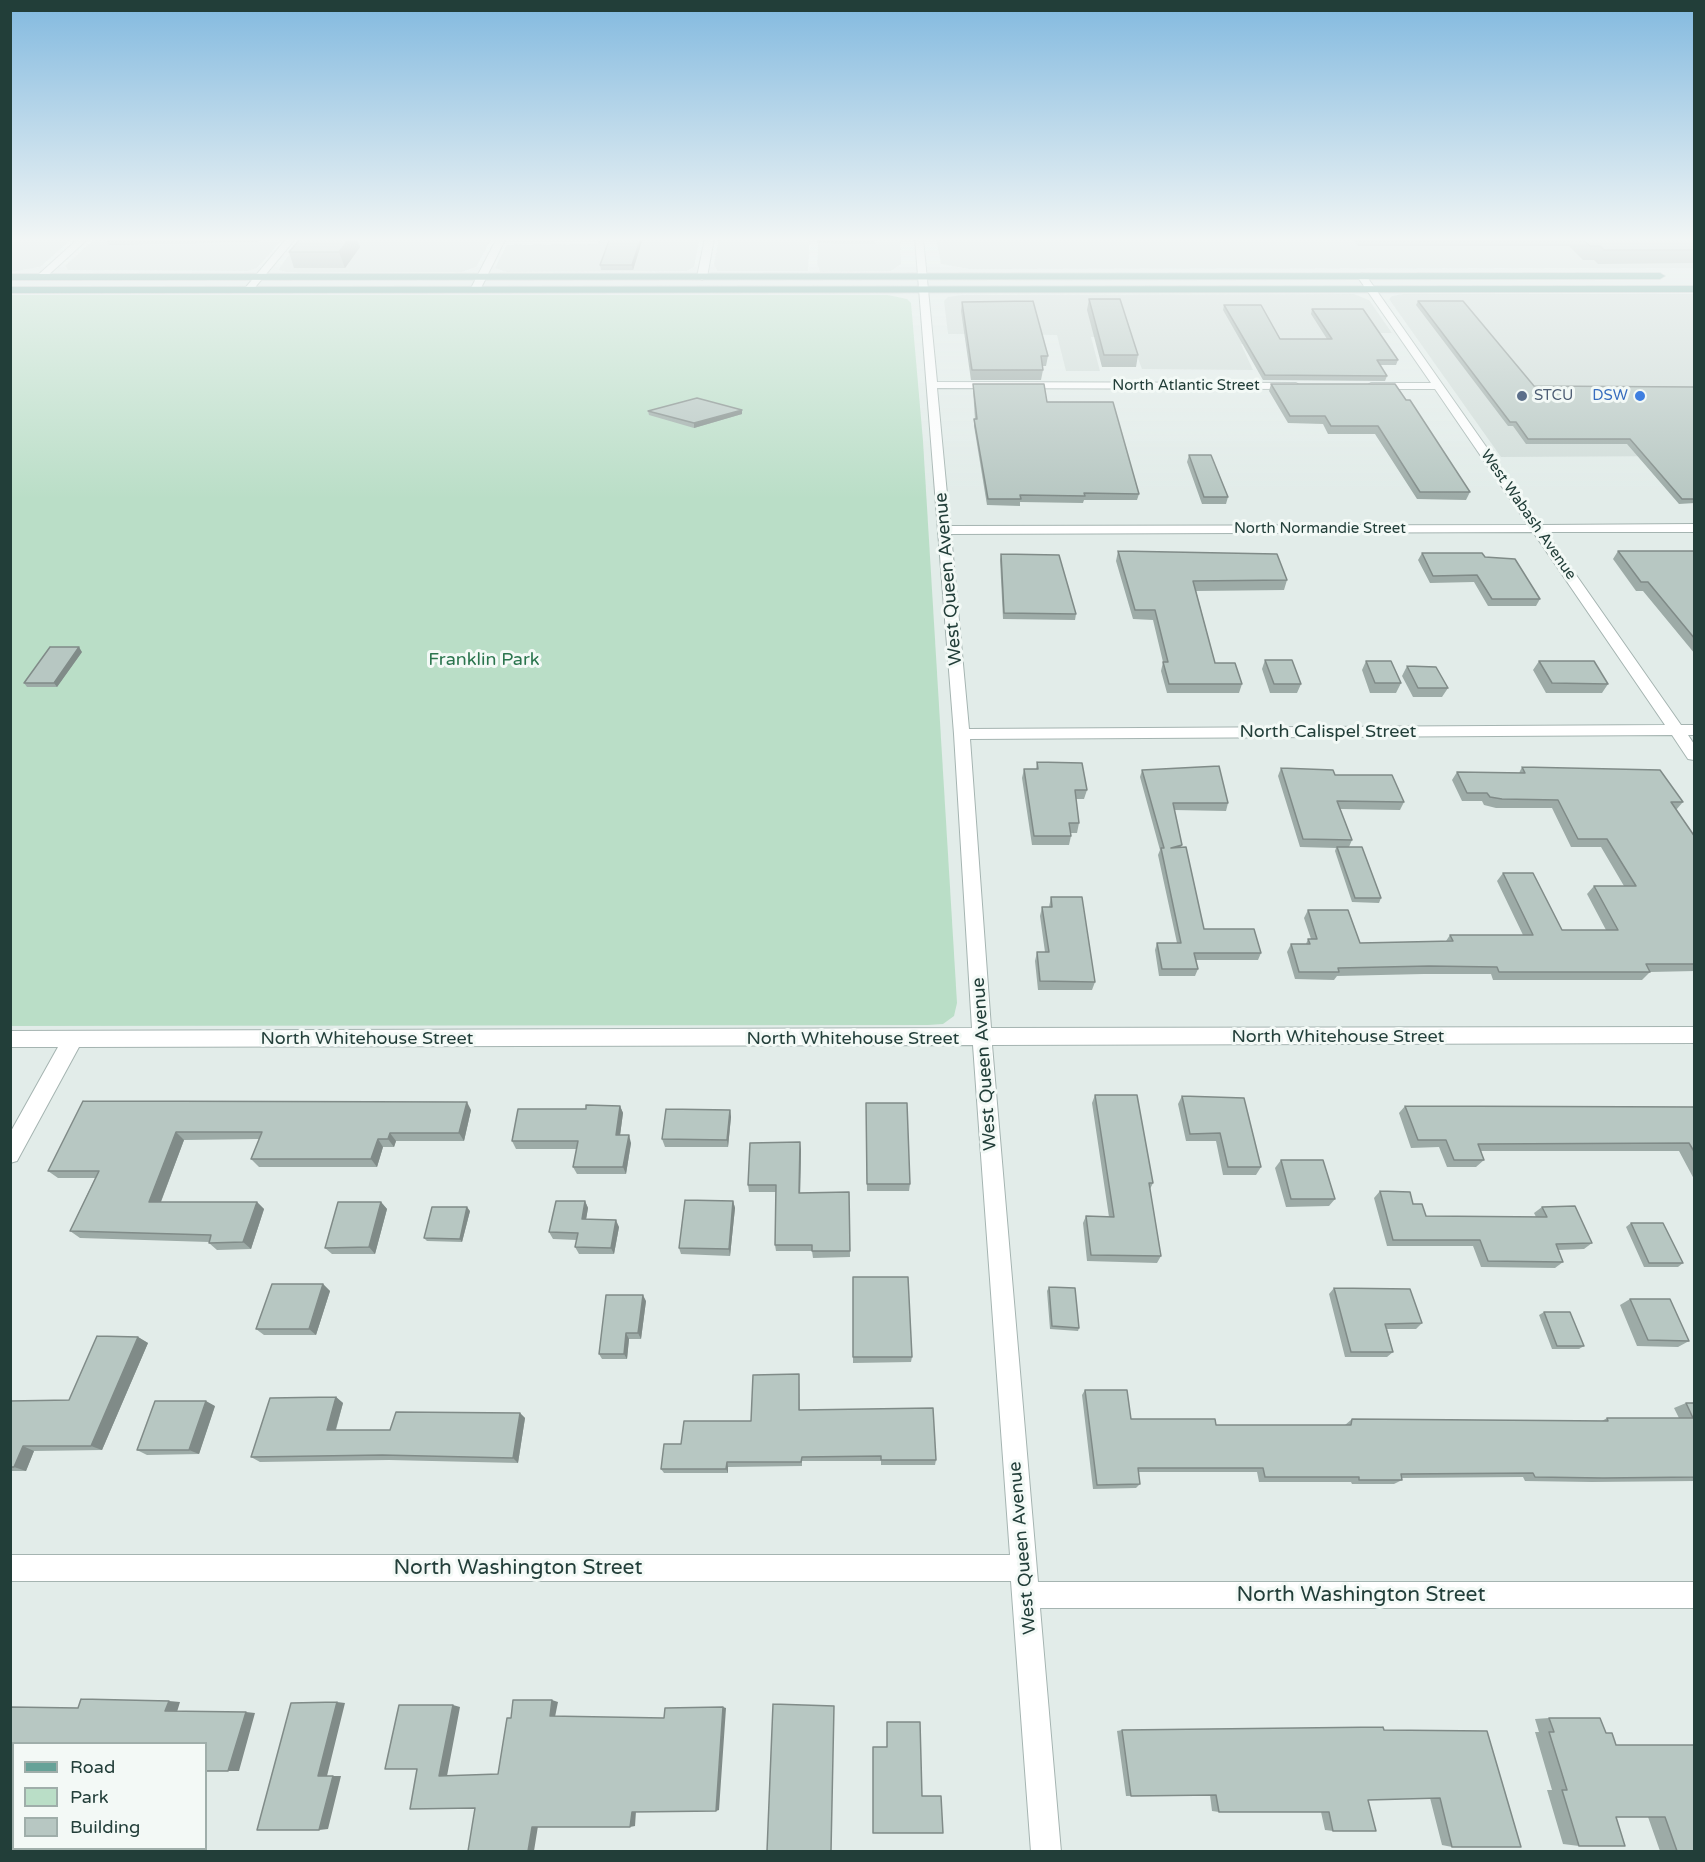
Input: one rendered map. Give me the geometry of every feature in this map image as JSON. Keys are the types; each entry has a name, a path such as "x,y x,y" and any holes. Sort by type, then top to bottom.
{"street":[{"name":"West Queen Avenue","path":"927,325 962,734 982,1039 1028,1595 1046,1851"},
{"name":"West Wabash Avenue","path":"1396,325 1695,755"},
{"name":"North Atlantic Street","path":"933,386 1303,386"},
{"path":"1363,386 1439,386"},
{"name":"North Normandie Street","path":"945,530 1695,528"},
{"name":"North Calispel Street","path":"962,734 1695,730"},
{"name":"North Whitehouse Street","path":"10,1039 982,1039 1695,1035"},
{"path":"10,1154 73,1039"},
{"name":"North Washington Street","path":"10,1568 1025,1568"},
{"name":"North Washington Street","path":"1028,1595 1695,1595"}],"shaded area":[{"path":"947,325 1386,325 1392,333 1345,333 1351,343 1241,344 1253,370 1142,369 1130,337 1091,337 1100,371 1066,371 1057,335 948,334"},
{"path":"1407,325 1694,325 1694,456 1501,457"}],"green space":[{"name":"Franklin Park","path":"11,325 913,325 923,441 957,1003 954,1016 943,1024 928,1025 11,1026"}],"building":[{"path":"965,325 1040,325 1048,356 1041,356 1043,370 972,370"},
{"path":"1096,325 1128,325 1138,355 1104,355"},
{"path":"1236,325 1272,325 1280,339 1332,339 1323,325 1374,325 1398,360 1377,360 1387,376 1265,375"},
{"path":"1436,325 1483,325 1534,386 1695,387 1695,499 1682,499 1630,439 1528,439 1516,422 1510,422"},
{"path":"973,384 1044,384 1047,402 1113,402 1139,494 1020,495 1021,499 988,499 974,419 977,419"},
{"path":"1271,384 1395,384 1406,400 1410,400 1470,492 1420,492 1378,426 1331,426 1325,416 1290,416"},
{"path":"697,398 742,410 694,423 648,411"},
{"path":"1189,455 1211,455 1228,497 1204,497"},
{"path":"1118,551 1277,554 1287,580 1193,581 1215,663 1235,663 1242,684 1169,684 1163,662 1168,662 1155,610 1135,610"},
{"path":"1618,551 1695,551 1695,639 1648,582 1641,582"},
{"path":"1422,553 1482,553 1485,557 1515,559 1540,599 1492,599 1477,575 1433,576"},
{"path":"1001,554 1059,555 1076,614 1004,613"},
{"path":"50,647 79,647 54,683 24,683"},
{"path":"1265,660 1292,660 1301,684 1274,684"},
{"path":"1366,661 1391,661 1401,683 1375,683"},
{"path":"1539,661 1594,661 1608,684 1552,683"},
{"path":"1407,666 1436,667 1448,688 1418,688"},
{"path":"1037,762 1082,763 1087,790 1075,790 1079,823 1069,823 1071,836 1034,836 1024,769 1038,769"},
{"path":"1219,766 1228,803 1173,803 1182,845 1171,848 1186,847 1204,929 1254,929 1261,953 1194,953 1198,969 1162,969 1157,943 1181,943 1161,848 1164,848 1142,770"},
{"path":"1522,767 1660,770 1683,802 1671,802 1695,837 1695,964 1646,964 1650,972 1499,972 1497,967 1429,966 1338,968 1339,972 1299,972 1291,944 1310,944 1308,939 1317,939 1308,910 1348,910 1360,943 1453,941 1450,935 1533,935 1503,873 1533,873 1562,930 1618,930 1594,886 1636,886 1607,839 1578,839 1558,800 1502,799 1490,797 1487,793 1467,793 1457,772 1525,773"},
{"path":"1281,768 1333,770 1335,775 1392,775 1404,802 1337,801 1352,840 1303,839"},
{"path":"1337,847 1362,847 1381,898 1355,898"},
{"path":"1051,897 1082,897 1095,982 1040,981 1037,952 1049,952 1042,907 1052,907"},
{"path":"1095,1095 1137,1095 1153,1183 1149,1183 1161,1256 1091,1255 1086,1216 1114,1217"},
{"path":"1182,1096 1244,1098 1261,1167 1228,1167 1220,1133 1190,1134"},
{"path":"83,1101 467,1102 459,1133 390,1133 388,1139 378,1139 371,1159 251,1159 262,1132 176,1132 149,1202 257,1202 243,1242 209,1243 211,1235 70,1231 99,1171 48,1171"},
{"path":"866,1103 907,1103 910,1184 867,1184"},
{"path":"586,1105 620,1106 616,1135 629,1135 623,1167 573,1167 578,1141 512,1141 518,1109 586,1109"},
{"path":"1405,1106 1695,1107 1695,1153 1689,1143 1478,1144 1484,1160 1454,1160 1446,1140 1418,1140"},
{"path":"666,1109 730,1110 727,1140 662,1139"},
{"path":"800,1142 799,1193 849,1192 850,1251 812,1251 812,1245 775,1245 776,1185 748,1185 750,1143"},
{"path":"1281,1160 1323,1160 1335,1199 1291,1199"},
{"path":"1380,1191 1410,1192 1413,1204 1422,1204 1426,1216 1547,1217 1542,1207 1575,1206 1592,1243 1556,1244 1563,1262 1488,1261 1480,1240 1393,1240"},
{"path":"685,1200 733,1201 729,1249 679,1248"},
{"path":"556,1201 585,1201 582,1219 616,1220 611,1248 575,1247 578,1233 549,1232"},
{"path":"338,1202 381,1202 369,1247 325,1248"},
{"path":"432,1207 467,1207 460,1239 424,1238"},
{"path":"1631,1223 1663,1223 1683,1263 1649,1263"},
{"path":"853,1277 908,1277 912,1357 853,1357"},
{"path":"272,1284 323,1284 309,1329 256,1329"},
{"path":"1049,1287 1075,1288 1079,1328 1052,1326"},
{"path":"1334,1288 1410,1289 1422,1323 1385,1324 1393,1352 1351,1352"},
{"path":"606,1295 643,1295 638,1333 626,1333 624,1354 599,1354"},
{"path":"1630,1299 1670,1299 1689,1341 1648,1340"},
{"path":"1544,1312 1570,1312 1584,1346 1557,1346"},
{"path":"97,1336 138,1337 91,1446 23,1446 14,1467 10,1467 10,1401 69,1400"},
{"path":"799,1374 799,1410 933,1408 936,1460 881,1460 881,1456 802,1457 801,1462 727,1462 726,1469 661,1469 664,1444 681,1444 684,1421 751,1421 753,1375"},
{"path":"1085,1390 1127,1390 1131,1419 1215,1419 1216,1425 1351,1425 1352,1419 1608,1421 1607,1418 1693,1418 1686,1403 1695,1403 1695,1477 1535,1477 1533,1473 1401,1474 1402,1480 1359,1480 1359,1477 1265,1477 1263,1468 1138,1468 1140,1484 1097,1485"},
{"path":"336,1397 327,1430 390,1430 396,1412 520,1413 513,1458 382,1455 251,1457 270,1398"},
{"path":"155,1401 206,1401 189,1450 137,1450"},
{"path":"81,1699 169,1701 165,1711 246,1712 228,1771 207,1771 207,1742 12,1742 12,1768 10,1768 10,1707 78,1708"},
{"path":"513,1700 552,1700 550,1716 664,1718 665,1708 723,1707 716,1811 632,1812 630,1827 532,1827 528,1851 468,1851 475,1808 410,1809 417,1769 385,1769 399,1705 453,1705 439,1776 498,1774 507,1718 511,1718"},
{"path":"337,1702 318,1776 333,1776 319,1830 257,1830 291,1703"},
{"path":"773,1704 834,1706 831,1851 767,1851"},
{"path":"1549,1718 1600,1718 1606,1733 1612,1733 1616,1745 1695,1745 1695,1851 1677,1851 1665,1817 1616,1817 1625,1846 1579,1846 1562,1790 1567,1790 1549,1732 1554,1732"},
{"path":"887,1722 920,1722 922,1796 941,1796 943,1833 873,1833 873,1747 887,1747"},
{"path":"1383,1727 1384,1730 1487,1731 1521,1847 1452,1847 1440,1798 1368,1800 1376,1831 1333,1831 1329,1812 1219,1812 1216,1795 1131,1796 1122,1730"}],"place":[{"name":"STCU","path":"1522,396"},
{"name":"DSW","path":"1640,396"}]}
